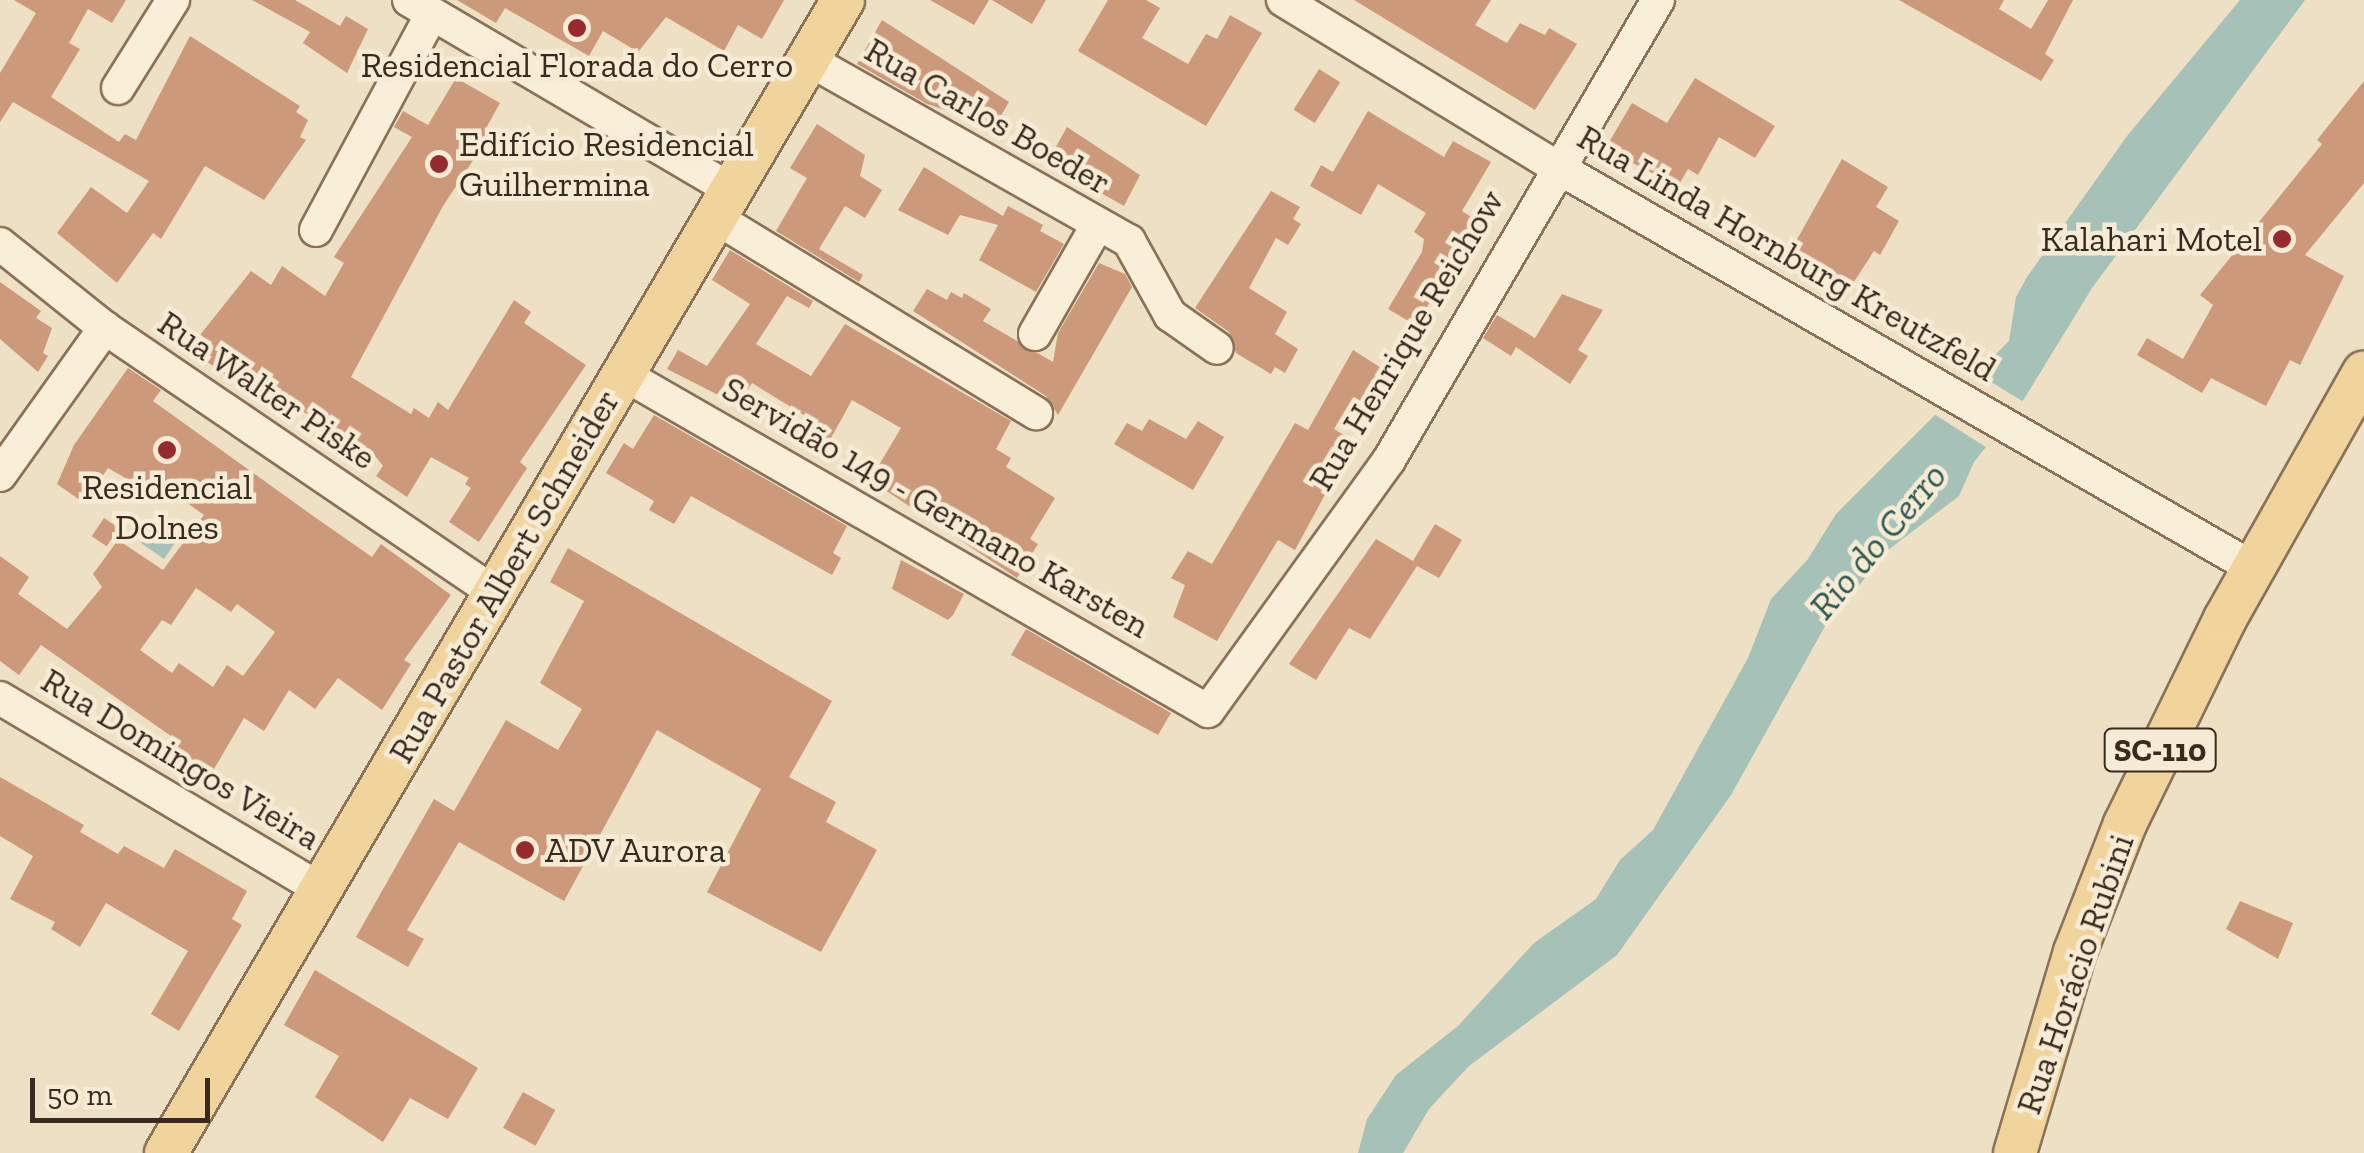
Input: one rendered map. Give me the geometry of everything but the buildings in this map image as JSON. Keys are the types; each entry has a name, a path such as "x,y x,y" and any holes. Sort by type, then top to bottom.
{"main road":[{"name":"Rua Pastor Albert Schneider","path":"166,1153 843,0"},
{"name":"Rua Horácio Rubini","path":"2016,1153 2100,886 2187,691 2364,372"}],"street":[{"path":"118,88 173,0"},
{"name":"Rua Linda Hornburg Kreutzfeld","path":"1283,0 1555,166 2254,569"},
{"name":"Rua Henrique Reichow","path":"1208,710 1389,460 1555,166 1658,0"},
{"path":"316,230 420,7 1036,413"},
{"name":"Rua Carlos Boeder","path":"809,60 1129,241 1170,315 1217,348"},
{"path":"1035,334 1098,224"},
{"name":"Rua Walter Piske","path":"0,244 104,328 494,593"},
{"path":"0,475 104,328"},
{"name":"Servidão 149 - Germano Karsten","path":"623,374 1208,710"},
{"name":"Rua Domingos Vieira","path":"0,698 321,888"}],"water":[{"name":"Rio do Cerro","path":"2240,0 2305,0 2092,288 2024,399 1974,462 1959,496 1888,550 1824,628 1731,795 1617,955 1469,1066 1429,1109 1403,1153 1358,1153 1367,1119 1396,1075 1458,1026 1534,943 1596,899 1620,860 1653,830 1748,658 1771,599 1808,559 1836,514 2009,341 2016,297 2027,277 2127,136"},
{"path":"171,521 184,530 164,559 141,543 148,532 158,539"}],"pier":[{"path":"1972,370 2027,404 1992,451 1934,414"}],"place":[{"name":"Residencial Florada do Cerro","path":"577,28"},
{"name":"Edifício Residencial Guilhermina","path":"439,164"},
{"name":"Kalahari Motel","path":"2282,239"},
{"name":"Residencial Dolnes","path":"167,450"},
{"name":"ADV Aurora","path":"525,850"}]}
